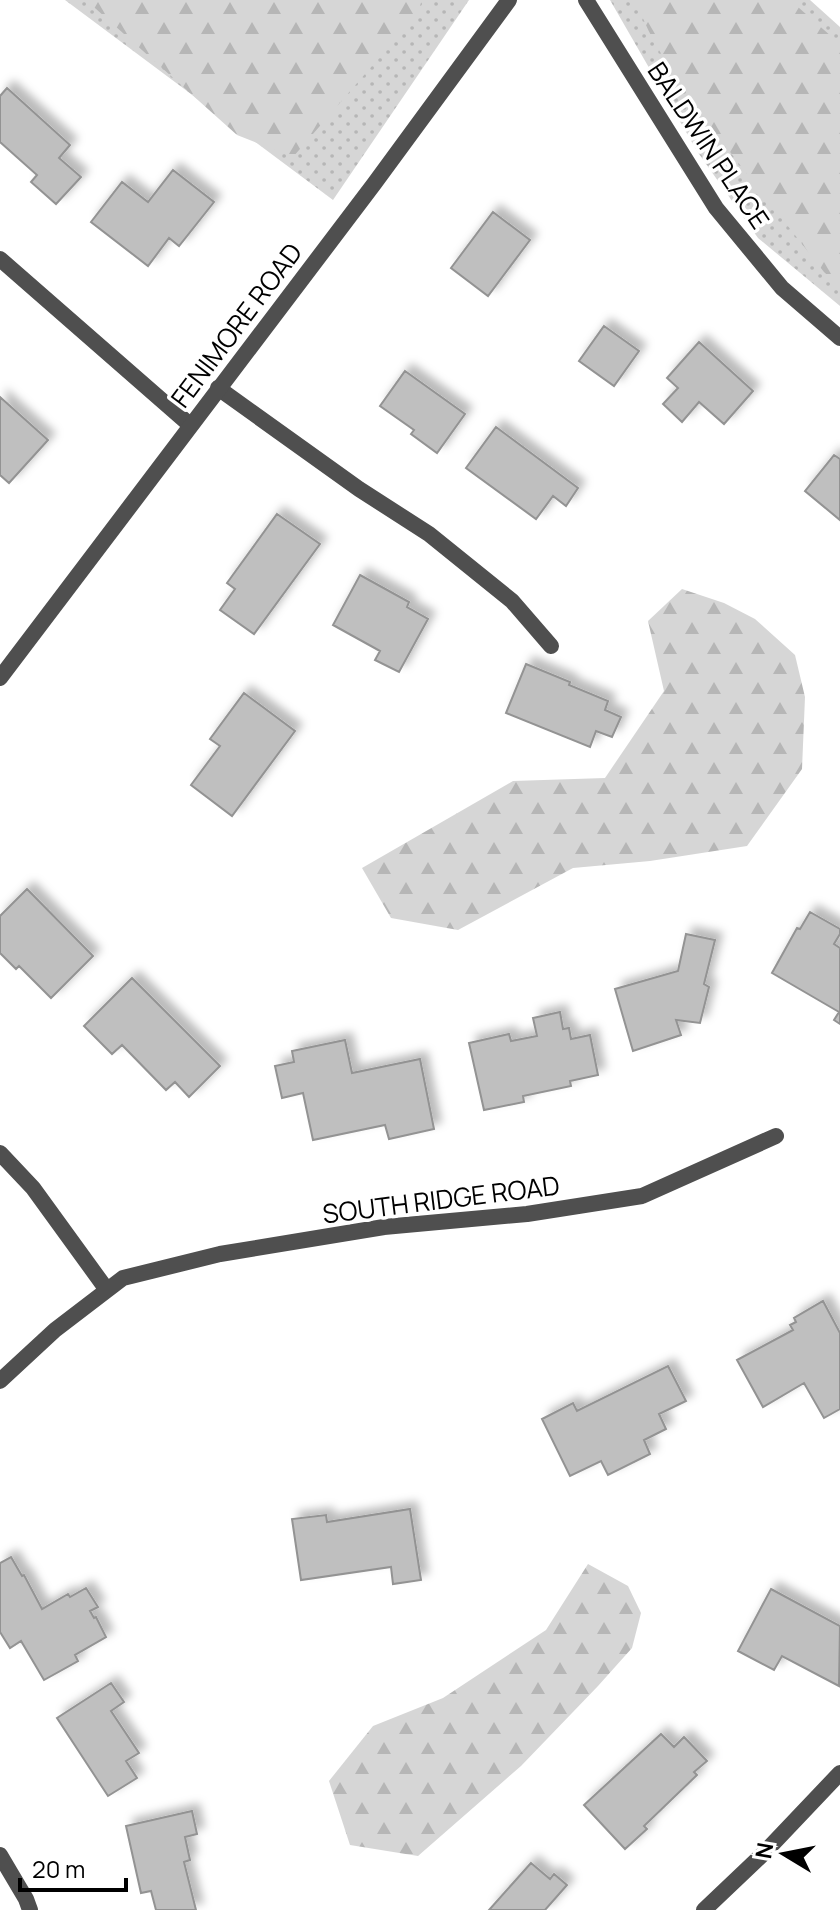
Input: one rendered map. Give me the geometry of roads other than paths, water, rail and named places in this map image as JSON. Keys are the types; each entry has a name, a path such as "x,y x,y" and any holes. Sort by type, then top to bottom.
{"street":[{"name":"FENIMORE ROAD","path":"0,678 374,184 509,0"},
{"name":"BALDWIN PLACE","path":"586,0 716,208 782,288 840,338"},
{"path":"0,259 190,425"},
{"path":"218,388 359,489 429,534 512,601 551,646"},
{"name":"SOUTH RIDGE ROAD","path":"0,1381 55,1330 123,1278 220,1254 384,1227 527,1214 642,1196 776,1136"},
{"path":"0,1153 33,1188 107,1290"},
{"path":"704,1910 764,1853 840,1773"},
{"path":"0,1855 30,1910"}]}
